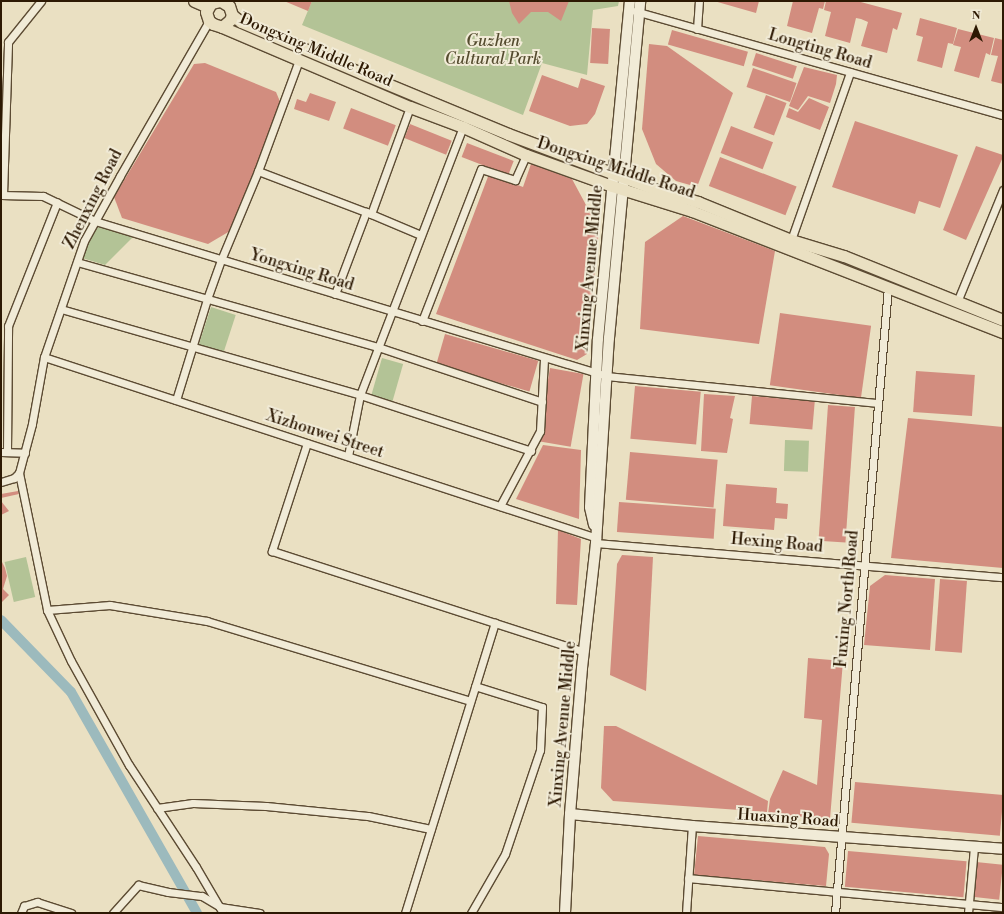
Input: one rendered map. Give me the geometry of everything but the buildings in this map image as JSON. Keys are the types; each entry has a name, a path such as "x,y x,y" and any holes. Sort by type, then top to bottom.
{"main road":[{"path":"194,1 208,7"},
{"path":"216,1 223,1 231,10 232,15 230,20 222,26 213,24 207,17 208,7 216,1"},
{"name":"Xinxing Avenue Middle","path":"626,102 640,12 640,1"},
{"name":"Xinxing Avenue Middle","path":"597,540 590,507 596,374 626,102 630,5"},
{"name":"Dongxing Middle Road","path":"232,15 241,22 500,131 619,174 657,190 698,202 791,240 844,256 1003,320"},
{"name":"Dongxing Middle Road","path":"222,26 526,155 617,188 692,211 1003,332"},
{"name":"Xinxing Avenue Middle","path":"565,913 570,814 584,652 597,540 617,188"},
{"name":"Huaxing Road","path":"570,814 692,826 1003,849"}],"street":[{"path":"2,195 4,41 41,1"},
{"path":"697,28 699,1"},
{"name":"Longting Road","path":"630,5 640,12 1003,115"},
{"name":"Zhenxing Road","path":"19,473 25,453 44,357 84,241 209,21"},
{"path":"176,400 207,299 221,260 258,170 300,60"},
{"path":"791,240 850,72"},
{"path":"335,294 410,107"},
{"path":"348,456 360,395 463,127"},
{"path":"422,321 481,169 516,180 526,155"},
{"path":"258,170 421,235"},
{"path":"957,302 1003,190"},
{"name":"Yongxing Road","path":"2,195 43,196 95,221 596,374 878,403"},
{"path":"25,453 4,452 4,326 57,202"},
{"path":"77,262 378,347 542,402"},
{"name":"Fuxing North Road","path":"835,913 888,286"},
{"path":"60,309 360,395 531,451"},
{"name":"Xizhouwei Street","path":"44,357 500,506 597,540"},
{"path":"500,506 531,451 540,430 544,359"},
{"path":"307,443 272,551 584,652"},
{"path":"1,482 14,478 19,473"},
{"path":"19,473 47,610 71,661 125,758 222,910"},
{"name":"Hexing Road","path":"597,540 1003,577"},
{"path":"47,610 110,605 207,621 470,701"},
{"path":"405,913 495,622"},
{"path":"471,913 505,854 540,750 542,707 475,686"},
{"path":"157,808 193,804 266,806 368,816 431,829"},
{"path":"686,913 692,826"},
{"path":"968,913 974,847"},
{"path":"688,878 1003,907"},
{"path":"113,913 138,885 168,892 202,896 222,910 260,913"},
{"path":"21,913 24,906 37,902 71,913"}],"green space":[{"name":"Guzhen Cultural Park","path":"312,1 619,1 618,6 593,10 587,75 542,63 523,115 302,25"},
{"path":"98,227 133,237 105,265 82,258 87,244"},
{"path":"211,307 236,315 223,354 198,346"},
{"path":"382,358 403,364 392,404 370,398"},
{"path":"785,440 809,441 808,472 784,471"},
{"path":"26,557 35,597 14,602 5,562"}],"waterway":[{"path":"1,620 71,692 197,913"}]}
